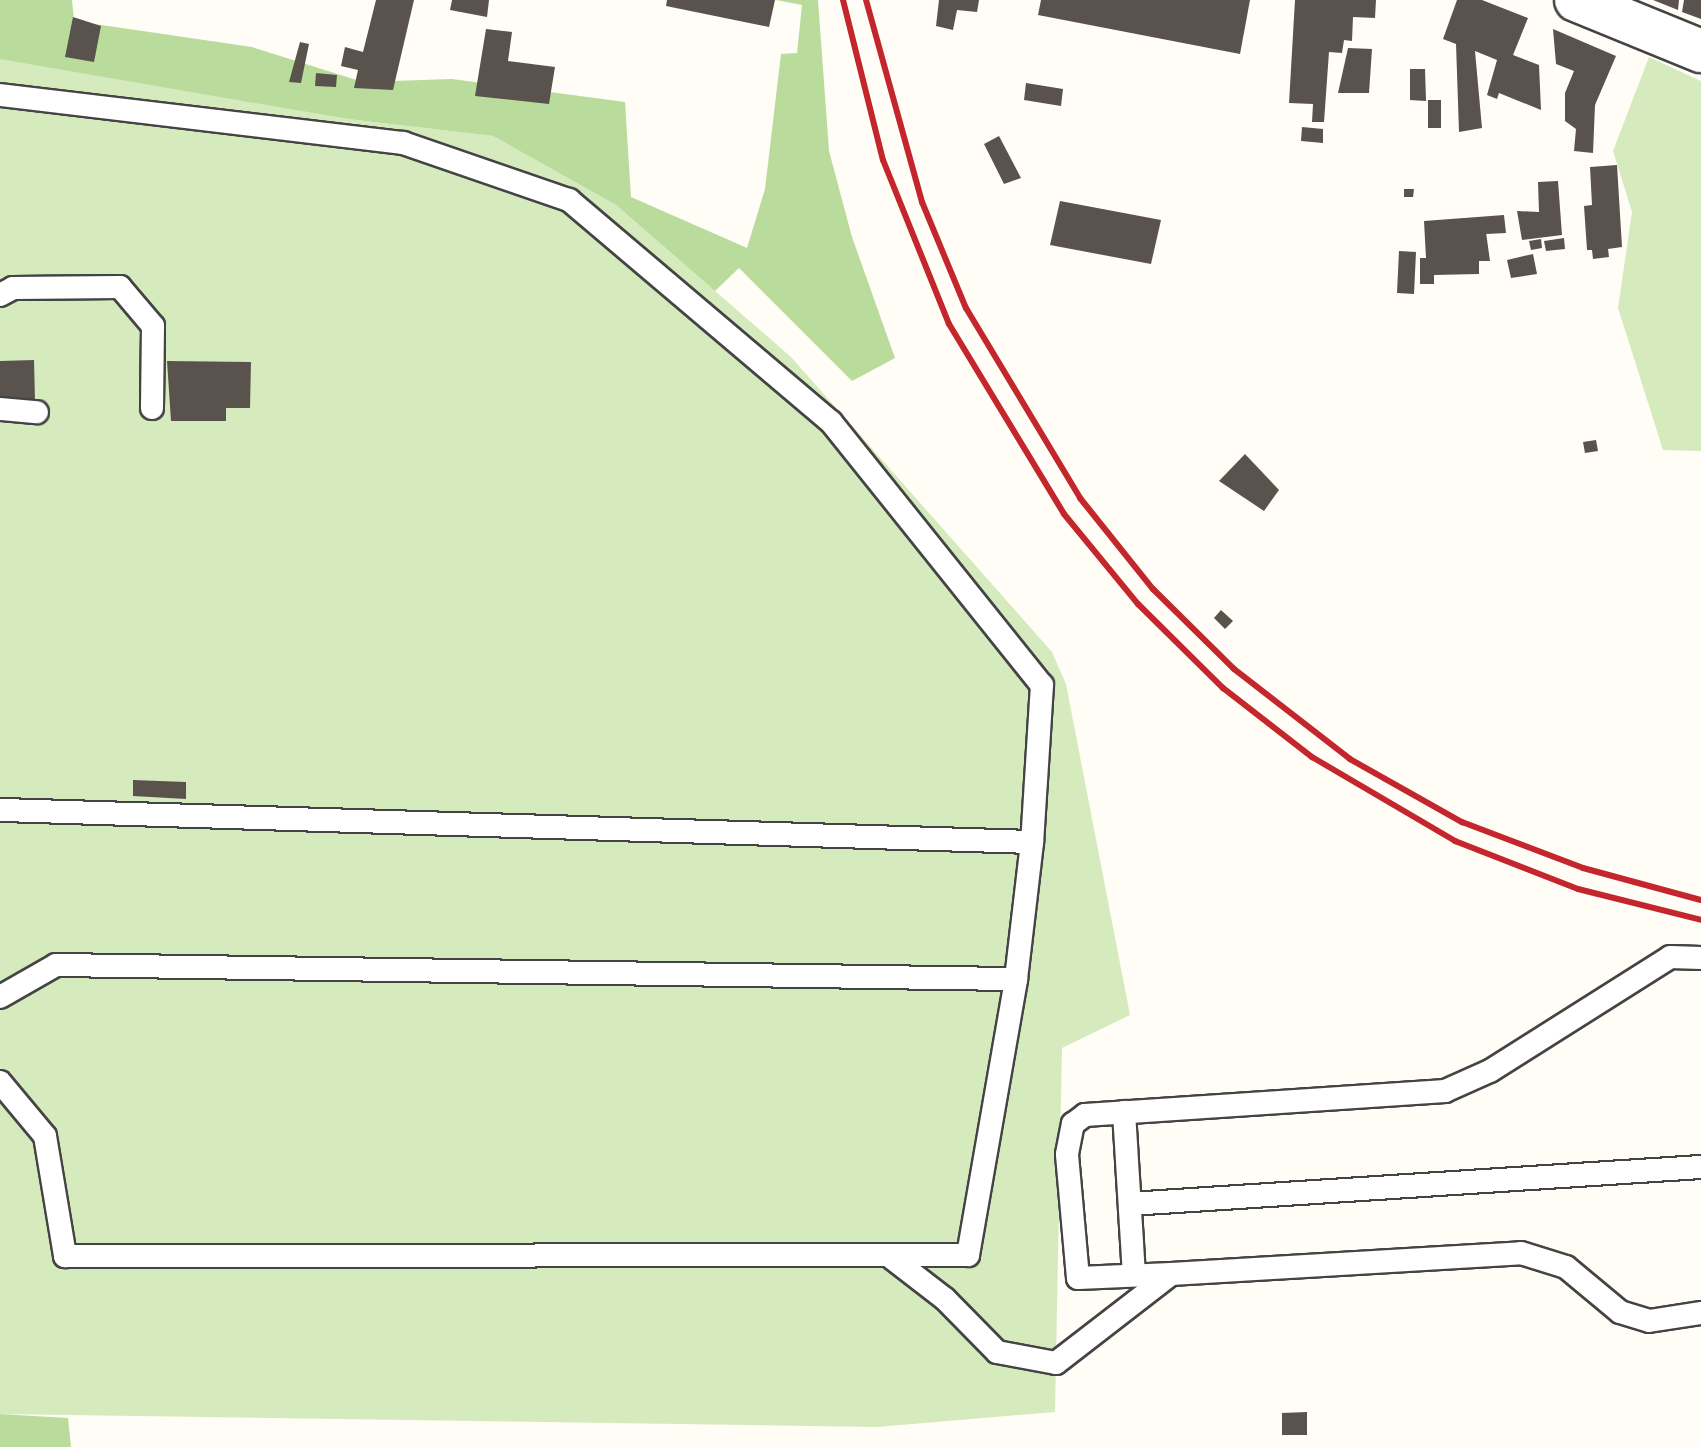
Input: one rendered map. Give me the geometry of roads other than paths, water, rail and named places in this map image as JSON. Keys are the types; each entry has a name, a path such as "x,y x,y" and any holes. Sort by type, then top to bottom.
{"street":[{"path":"1576,0 1701,51"}],"lane":[{"path":"0,95 403,143 569,200 831,422 1042,685 1032,842 1016,979 968,1255 65,1256 45,1136 0,1082"},
{"path":"0,295 13,288 120,287 153,326 152,408"},
{"path":"0,409 37,412"},
{"path":"0,810 1032,842"},
{"path":"1701,958 1670,957 1490,1071 1445,1091 1085,1115 1073,1124 1067,1154 1078,1278 1521,1253 1566,1267 1620,1312 1649,1321 1701,1313"},
{"path":"0,997 56,965 1016,979"},
{"path":"1124,1112 1134,1275"},
{"path":"1130,1204 1701,1167"},
{"path":"888,1255 945,1299 997,1352 1056,1363 1171,1274"}],"railway":[{"path":"843,0 883,160 949,324 1064,514 1138,604 1223,688 1312,757 1455,841 1578,889 1701,920"},
{"path":"866,0 922,202 966,308 1080,498 1153,589 1234,669 1350,759 1462,822 1583,868 1701,900"}]}
